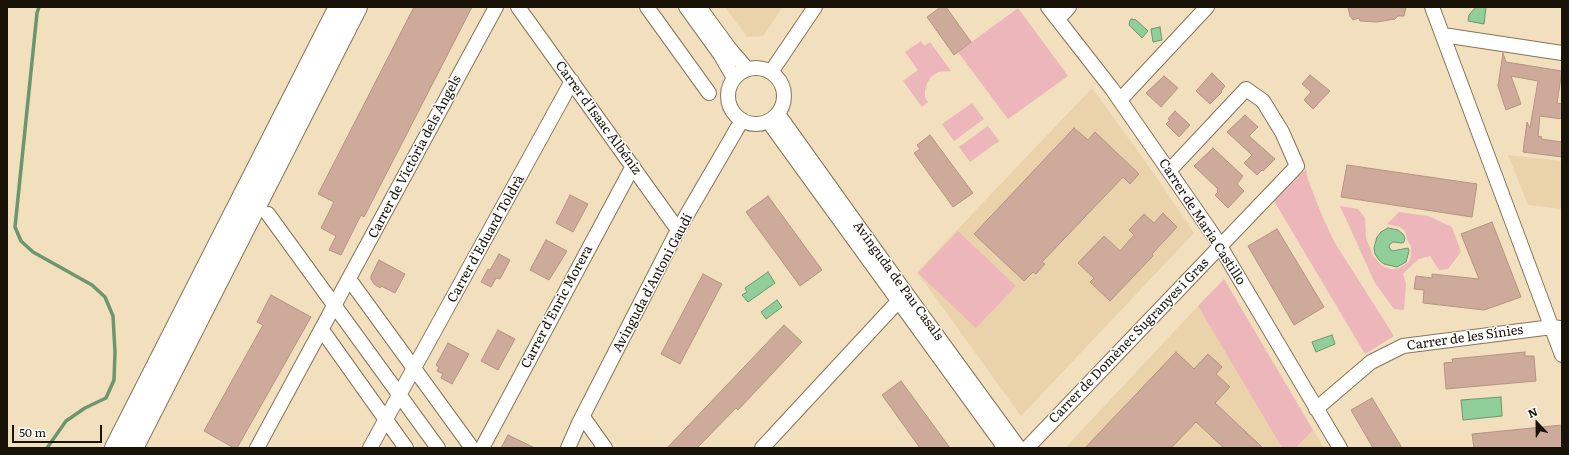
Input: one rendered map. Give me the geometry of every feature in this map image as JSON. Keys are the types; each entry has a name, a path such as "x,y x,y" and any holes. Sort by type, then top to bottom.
{"street":[{"path":"115,448 339,7"},
{"path":"133,448 357,7"},
{"name":"Carrer de Victòria dels Àngels","path":"257,448 496,7"},
{"name":"Carrer d'Isaac Albéniz","path":"518,7 678,230"},
{"path":"647,7 709,93"},
{"path":"686,7 720,54 734,78"},
{"path":"699,7 747,70"},
{"path":"771,72 815,7"},
{"name":"Carrer de Maria Castillo","path":"1048,7 1120,100 1220,246 1340,448"},
{"path":"1058,19 1069,7"},
{"path":"1120,100 1207,7"},
{"path":"1432,7 1557,328 1562,355"},
{"path":"1443,34 1562,53"},
{"path":"755,68 771,72 779,79 784,94 783,104 773,117 752,124 742,120 734,113 729,103 730,88 734,78 747,70 755,68"},
{"name":"Carrer d'Eduard Toldrà","path":"373,443 572,81"},
{"name":"Carrer de Domènec Sugranyes i Gras","path":"1027,448 1301,160 1263,101 1246,89 1169,171"},
{"name":"Avinguda de Pau Casals","path":"773,117 902,297 1005,448"},
{"name":"Avinguda d'Antoni Gaudí","path":"569,447 579,423 678,230 742,120"},
{"name":"Carrer d'Enric Morera","path":"485,442 633,166"},
{"path":"624,183 646,184"},
{"path":"268,214 438,448"},
{"path":"349,279 472,448"},
{"path":"762,448 902,297"},
{"name":"Avinguda de Pau Casals","path":"902,297 1019,448"},
{"name":"Carrer de les Sínies","path":"1316,409 1371,362 1403,346 1409,344 1557,328"},
{"path":"322,330 404,444"},
{"path":"311,350 335,349"},
{"path":"401,351 424,351"},
{"path":"583,417 605,448"},
{"path":"463,436 485,442"},
{"path":"373,443 404,444"}],"shaded area":[{"path":"725,7 783,7 763,36 747,37"},
{"path":"1476,7 1486,7 1484,24 1468,21 1469,15"},
{"path":"1018,8 1068,76 1008,119 958,52"},
{"path":"1135,19 1148,31 1142,38 1129,25 1130,20"},
{"path":"1160,27 1162,40 1153,42 1151,29"},
{"path":"921,41 924,46 930,42 951,71 938,72 931,77 927,83 925,91 925,98 928,102 922,107 903,81 918,70 905,52"},
{"path":"1092,88 1153,172 1194,233 1021,416 917,272"},
{"path":"972,103 984,119 954,141 942,124"},
{"path":"988,126 999,141 970,162 959,147"},
{"path":"1508,155 1562,161 1562,209 1528,205"},
{"path":"1306,169 1308,180 1335,243 1394,336 1365,354 1274,201"},
{"path":"1340,206 1358,209 1365,218 1366,238 1373,256 1382,266 1391,269 1399,268 1409,262 1411,257 1411,246 1408,242 1405,231 1400,227 1387,224 1399,212 1428,216 1452,227 1461,252 1448,269 1439,270 1430,256 1419,259 1413,264 1403,274 1406,283 1404,310 1394,309 1375,283"},
{"path":"1388,228 1398,230 1405,238 1404,242 1402,243 1393,242 1390,244 1389,247 1392,251 1408,248 1409,251 1406,262 1397,267 1384,264 1375,254 1374,248 1377,237 1381,232"},
{"path":"958,231 1016,286 976,328 918,273"},
{"path":"768,272 775,283 748,302 742,295 747,292 745,288"},
{"path":"1224,279 1313,430 1296,448 1282,448 1198,306"},
{"path":"777,300 782,307 766,319 761,312"},
{"path":"1198,306 1282,448 1065,448"},
{"path":"1332,335 1335,344 1316,352 1312,342"},
{"path":"1501,397 1502,416 1463,420 1461,400"},
{"path":"1313,430 1324,448 1296,448"}],"building":[{"path":"414,7 472,7 364,217 361,215 341,255 329,250 336,236 321,228 334,202 318,194"},
{"path":"941,7 946,7 971,42 954,55 927,17"},
{"path":"1348,7 1406,7 1404,16 1398,16 1395,19 1377,22 1360,21 1359,18 1353,20 1350,16"},
{"path":"1503,53 1506,62 1562,71 1557,103 1562,104 1562,119 1540,116 1538,136 1542,137 1541,139 1562,142 1562,157 1523,152 1527,122 1530,128 1538,81 1511,76 1521,104 1506,110 1498,86"},
{"path":"1212,73 1225,86 1221,91 1222,92 1210,104 1196,91"},
{"path":"1310,75 1330,91 1313,109 1304,100 1311,92 1302,84"},
{"path":"1164,76 1178,88 1161,107 1146,93"},
{"path":"1175,111 1190,125 1179,137 1166,124 1170,120 1168,119"},
{"path":"1245,115 1258,127 1249,136 1275,159 1257,175 1244,163 1252,155 1227,132"},
{"path":"1074,128 1088,140 1095,132 1139,174 1130,184 1123,177 1042,262 1045,264 1036,274 1033,272 1024,281 974,234"},
{"path":"930,135 973,193 953,207 914,153 920,149 917,145"},
{"path":"1213,148 1243,176 1237,184 1244,191 1228,208 1215,195 1218,192 1218,189 1194,166"},
{"path":"1347,165 1477,184 1472,217 1341,197"},
{"path":"570,195 588,204 573,232 556,223"},
{"path":"768,196 822,270 800,286 746,212"},
{"path":"1163,213 1177,227 1152,254 1153,256 1110,301 1090,282 1094,278 1078,263 1104,236 1120,251 1134,235 1129,230 1144,214 1154,223"},
{"path":"1492,222 1521,297 1484,310 1423,303 1424,290 1414,289 1416,276 1432,278 1432,274 1479,279 1461,234"},
{"path":"1277,229 1324,307 1294,325 1248,246"},
{"path":"546,240 567,251 549,280 530,270"},
{"path":"499,254 510,260 500,279 496,278 491,287 481,282"},
{"path":"379,260 405,274 395,293 381,286 380,288 374,284 371,279"},
{"path":"703,274 722,284 680,364 661,354"},
{"path":"271,295 311,317 237,448 234,448 204,431 263,325 257,322"},
{"path":"784,325 802,342 738,410 736,408 697,448 667,448"},
{"path":"498,330 515,339 498,370 481,361"},
{"path":"448,343 469,354 452,384 441,378 443,374 437,371 439,367 436,365"},
{"path":"1176,352 1194,369 1208,354 1222,367 1216,374 1230,387 1215,403 1263,448 1224,448 1196,422 1171,448 1085,448"},
{"path":"1525,352 1525,356 1534,356 1536,381 1446,389 1444,363 1453,362 1452,359"},
{"path":"901,381 950,448 920,448 882,395"},
{"path":"1372,398 1402,448 1373,448 1351,410"},
{"path":"1562,425 1562,448 1474,448 1472,434"},
{"path":"508,435 535,448 501,448"}],"waterway":[{"path":"39,7 37,13 15,227 21,241 33,252 92,285 105,297 113,316 115,352 114,380 106,398 85,408 66,421 47,448"}]}
